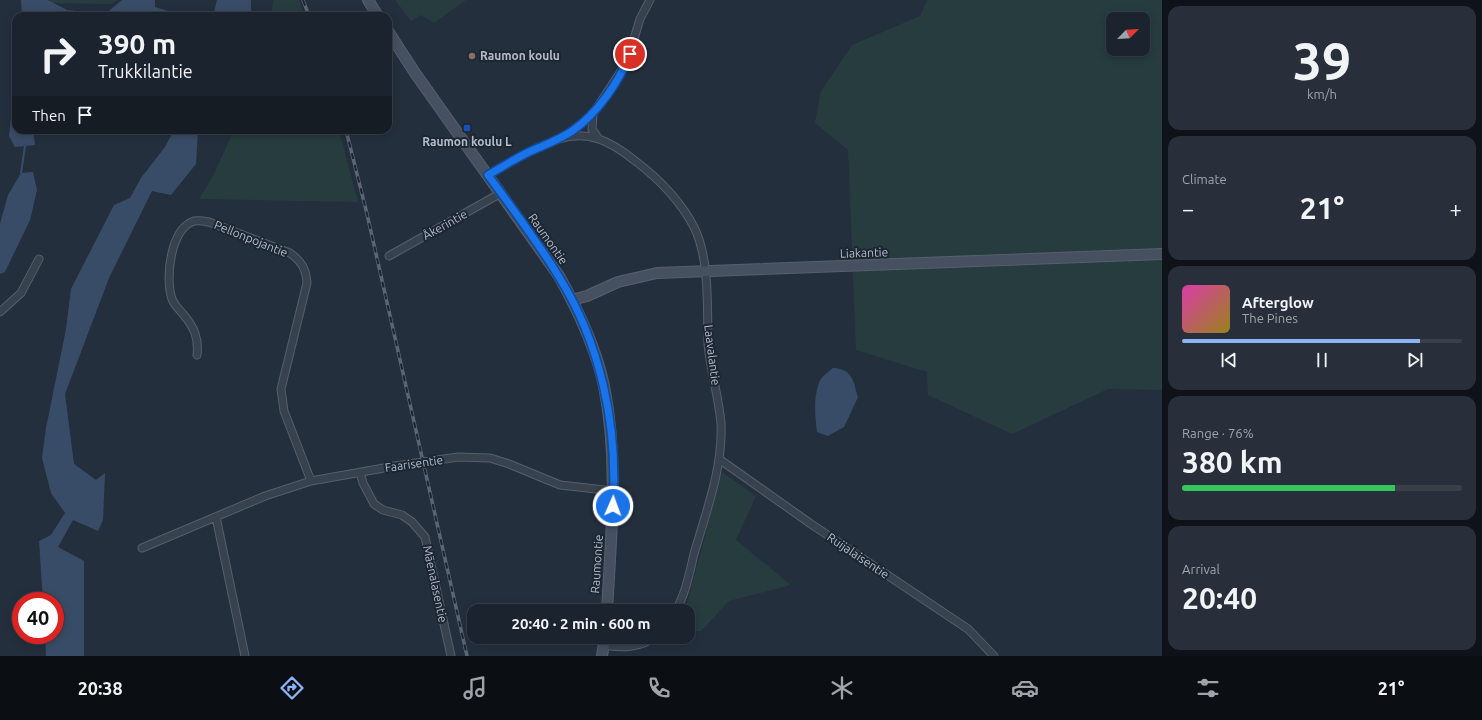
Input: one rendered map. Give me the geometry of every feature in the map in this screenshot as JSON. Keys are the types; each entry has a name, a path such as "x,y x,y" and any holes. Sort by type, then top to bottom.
{"street":[{"path":"368,0 376,12"},
{"path":"488,175 525,154 559,139 572,131 593,114 627,62 640,19 650,0"},
{"name":"Raumontie","path":"392,37 559,276 572,300 596,356 604,386 612,447 614,491 607,604"},
{"path":"593,114 592,129 598,138"},
{"name":"Laavalantie","path":"559,139 579,134 598,138 621,149 647,169 680,204 694,228 701,247 705,272 708,348 721,423 719,459 688,577 678,604"},
{"name":"Åkerintie","path":"389,256 501,193"},
{"name":"Pellonpojantie","path":"197,356 198,343 196,333 172,300 169,285 171,250 188,224 200,220 209,222 290,254 299,260 304,266 307,283 281,389 284,411 311,481"},
{"name":"Liakantie","path":"572,300 587,296 618,282 657,274 1162,254"},
{"path":"0,312 21,293 39,259"},
{"name":"Faarisentie","path":"142,548 265,496 311,481 458,457 490,458 509,464 560,485 614,491"},
{"name":"Ruijalaisentie","path":"719,459 811,524 968,629 994,656"},
{"name":"Mäenalasentie","path":"360,472 366,489 374,504 383,510 402,515 412,522 425,538 451,656"},
{"path":"216,517 245,656"},
{"path":"602,656 604,644"},
{"path":"610,644 615,647 632,646 638,644"}],"green space":[{"path":"49,0 117,0 111,4 52,3"},
{"path":"273,0 299,0 304,12 272,12"},
{"path":"395,0 466,0 434,23 421,15 411,21"},
{"path":"927,0 1162,0 1162,390 1108,389 1012,434 928,395 927,372 856,350 848,150 815,123 821,91 852,45 920,16"},
{"path":"232,134 340,134 358,202 199,199 212,178"},
{"path":"722,472 756,496 736,540 791,585 729,601 701,631 695,631 695,604 687,604"}],"water":[{"path":"21,0 48,0 67,10 86,12 22,12"},
{"path":"122,0 155,0 155,7 171,12 107,12"},
{"path":"217,0 251,0 251,12 214,12"},
{"path":"12,107 12,134 34,134 35,145 15,147 9,136"},
{"path":"172,134 198,134 196,164 171,195 152,191 109,278 65,394 74,464 96,480 105,473 103,520 98,531 73,520 58,547 84,561 84,656 46,656 45,644 64,644 64,592 42,592 39,541 51,535 65,513 51,493 42,458 46,428 66,329 71,289 114,205 130,198 141,178 165,147"},
{"path":"33,172 37,190 30,220 5,272 0,274 0,224 8,195 21,173"},
{"path":"833,368 840,369 848,373 853,381 858,397 844,427 828,436 817,432 815,412 816,398 818,385 821,379"}],"waterway":[{"path":"21,173 25,146"}],"railway":[{"path":"303,0 308,12"},
{"path":"347,134 367,214 467,656"}],"place":[{"name":"Raumon koulu","path":"472,56"},
{"name":"Raumon koulu L","path":"467,128"}],"route":[{"path":"613,506 614,491 612,447 604,386 596,356 572,300 559,276 488,175 538,147 559,139 572,131 593,114 616,80 630,54"}]}
